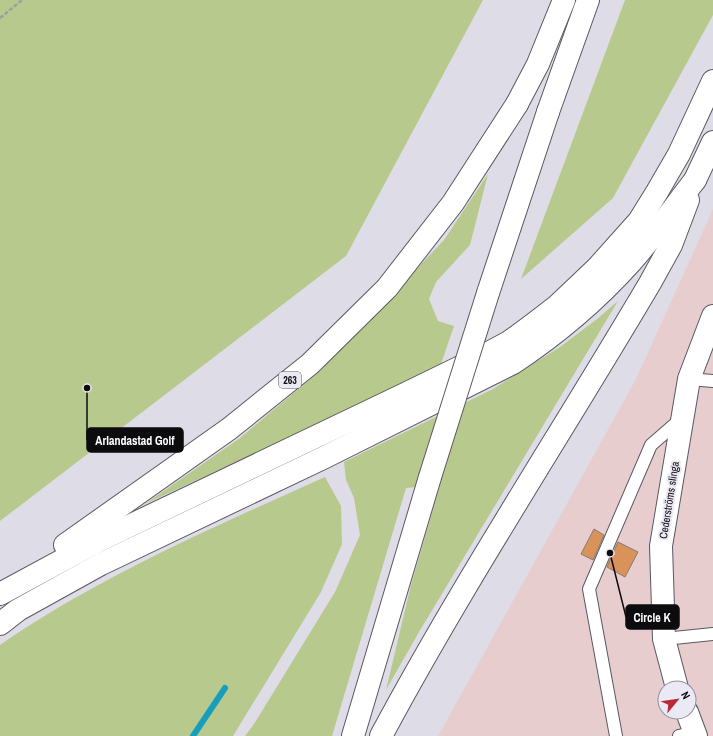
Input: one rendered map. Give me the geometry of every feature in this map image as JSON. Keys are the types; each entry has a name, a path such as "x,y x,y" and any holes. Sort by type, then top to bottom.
{"main road":[{"name":"263","path":"0,594 58,550 229,429 310,364 392,282 453,204 517,104 538,64 564,0"},
{"path":"353,736 430,477 488,293 548,112 588,0"},
{"path":"0,594 100,540 403,395 479,358 515,338 557,306 597,268 639,221 678,154 713,81"},
{"path":"381,736 463,592 650,283 671,245 695,180 713,142"},
{"path":"0,624 18,610 101,564 325,457 513,363 542,344 566,325 612,282 641,250 695,180"},
{"name":"Cederströms slinga","path":"676,680 664,639 661,546 689,378 713,316"},
{"path":"688,720 690,735"}],"lane":[{"path":"689,378 713,381"},
{"path":"616,736 589,589 651,445 683,417"},
{"path":"664,639 713,634"}],"path":[{"path":"0,18 22,0"}],"shaded area":[{"path":"713,209 713,736 438,736 636,379"}],"green space":[{"path":"0,0 483,0 346,256 0,521"},
{"path":"625,0 713,0 713,15 613,198 521,279"},
{"path":"488,174 470,245 436,282 429,299 438,321 454,326 440,367 145,504 240,438 321,370 444,240"},
{"path":"618,301 419,632 386,690 411,585 440,485 406,488 332,736 245,736 254,724 335,592 360,535 354,498 346,480 344,462 493,389 560,347"},
{"path":"325,477 341,506 342,544 321,592 233,736 0,736 0,645 77,597 158,554"}],"building":[{"path":"594,529 604,535 593,560 581,554"},
{"path":"618,542 638,552 625,577 607,567"}],"waterway":[{"path":"193,736 225,688"}],"place":[{"name":"Arlandastad Golf","path":"87,388"},
{"name":"Circle K","path":"610,553"}]}
